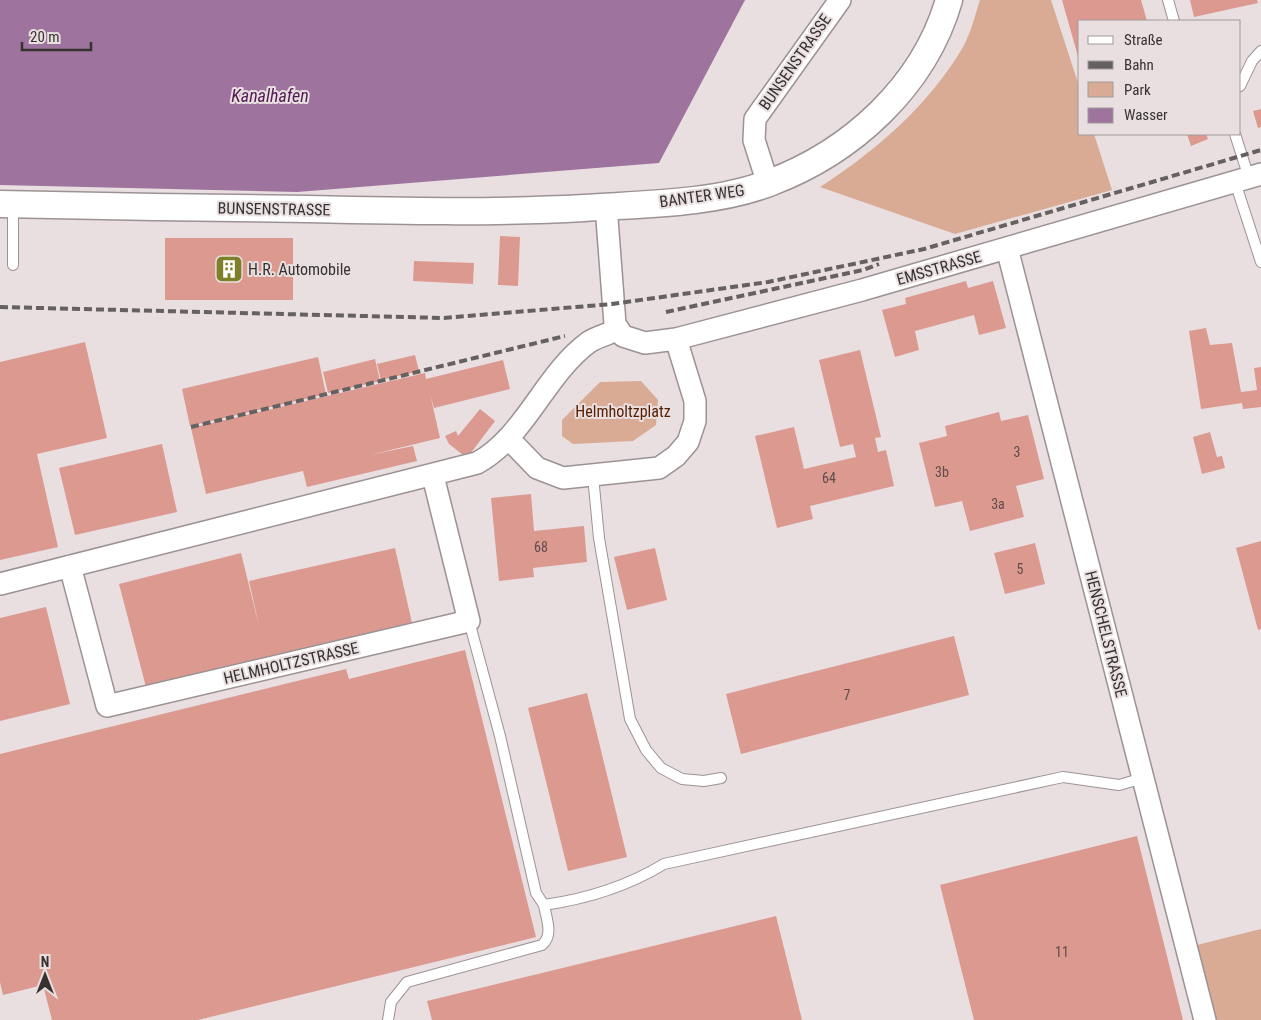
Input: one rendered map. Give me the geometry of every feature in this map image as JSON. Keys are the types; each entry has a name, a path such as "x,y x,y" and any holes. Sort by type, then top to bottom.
{"street":[{"name":"BUNSENSTRASSE","path":"768,184 754,140 755,119 840,0"},
{"name":"BANTER WEG","path":"547,210 734,193 768,184 808,167 849,141 877,117 900,91 924,55 944,17 950,0"},
{"name":"EMSSTRASSE","path":"617,330 623,336 645,343 676,339 862,290 1248,178"},
{"name":"BUNSENSTRASSE","path":"7,204 477,212 547,210"},
{"path":"0,584 433,476 477,463 495,453 566,363 590,342 617,330 612,304 606,206"},
{"name":"HENSCHELSTRASSE","path":"1007,248 1205,1020"},
{"path":"508,438 537,468 563,478 659,468 676,456 688,442 695,421 695,401 676,339"},
{"path":"433,476 469,621"},
{"name":"HELMHOLTZSTRASSE","path":"70,566 107,706 469,621"}],"lane":[{"path":"1168,0 1174,20"},
{"path":"1241,84 1252,61 1261,50"},
{"path":"1235,135 1248,178 1261,262"},
{"path":"7,204 13,265"},
{"path":"593,476 599,538 630,719 646,750 661,768 682,779 704,781 720,778"},
{"path":"388,1020 391,1002 407,982 542,945 546,942 550,932 544,904 536,893 500,736 469,621"},
{"path":"544,904 570,901 634,882 664,864 1062,777 1119,785 1143,778"}],"green space":[{"path":"980,0 1051,0 1078,83 1078,135 1094,135 1112,190 955,234 820,187 861,158 900,125 934,89 963,47 971,30"},
{"name":"Helmholtzplatz","path":"641,381 658,400 656,425 633,441 573,444 562,436 562,420 600,382"},
{"path":"1261,929 1261,1020 1212,1020 1193,946"}],"water":[{"name":"Kanalhafen","path":"0,0 745,0 659,163 297,192 0,185"}],"building":[{"path":"1062,0 1141,0 1147,20 1078,20 1078,56"},
{"path":"1190,0 1257,0 1258,3 1194,17"},
{"path":"1261,109 1261,127 1258,128 1253,111"},
{"path":"1187,135 1206,135 1208,139 1191,146"},
{"path":"500,236 520,237 518,286 498,285"},
{"name":"H.R. Automobile","path":"165,238 293,238 293,300 165,300"},
{"path":"414,261 474,263 473,284 413,281"},
{"path":"966,281 968,288 993,281 1006,328 979,335 974,315 915,331 919,350 895,357 882,310 906,304 905,298"},
{"path":"1206,328 1210,345 1232,343 1241,392 1257,390 1254,368 1261,367 1261,407 1243,409 1242,403 1201,409 1189,331"},
{"path":"85,342 107,438 37,454 58,547 0,560 0,362"},
{"path":"860,350 881,437 875,438 878,452 886,450 894,486 810,506 813,519 777,528 755,436 794,427 804,469 856,457 853,444 840,447 819,360"},
{"path":"415,355 419,371 381,380 377,364"},
{"path":"318,357 326,394 190,426 182,389"},
{"path":"375,359 380,381 328,393 323,372"},
{"path":"503,360 510,389 434,408 430,394 440,438 370,455 413,446 417,461 307,487 303,471 206,494 191,428 425,373 426,379"},
{"path":"480,409 495,421 467,458 449,444 445,436 456,431 458,436"},
{"path":"999,412 1001,421 1028,415 1044,479 1016,486 1024,517 970,531 962,501 935,507 919,443 947,436 945,426"},
{"path":"1210,432 1217,457 1222,456 1225,468 1202,474 1193,437"},
{"path":"162,444 177,512 75,535 59,468"},
{"path":"531,494 534,531 584,526 587,562 533,568 534,577 499,581 491,498"},
{"path":"1261,541 1261,629 1258,630 1236,548"},
{"path":"1035,543 1045,584 1005,594 994,553"},
{"path":"395,548 412,623 146,687 119,584 241,553 260,630 249,581"},
{"path":"655,548 667,600 627,610 614,557"},
{"path":"46,607 70,704 0,721 0,618"},
{"path":"954,636 969,695 741,754 726,694"},
{"path":"465,650 536,937 198,1020 52,1020 43,985 3,995 0,982 0,754 346,669 349,679"},
{"path":"587,693 627,857 568,871 528,708"},
{"path":"1137,836 1183,1020 974,1020 940,885"},
{"path":"776,916 802,1020 432,1020 427,1001"}],"railway":[{"path":"0,307 444,318 612,304 768,282 924,249 1261,150"},
{"path":"666,312 863,270 879,264"},
{"path":"191,427 565,336"}],"place":[{"name":"H.R. Automobile","path":"229,269"}]}
